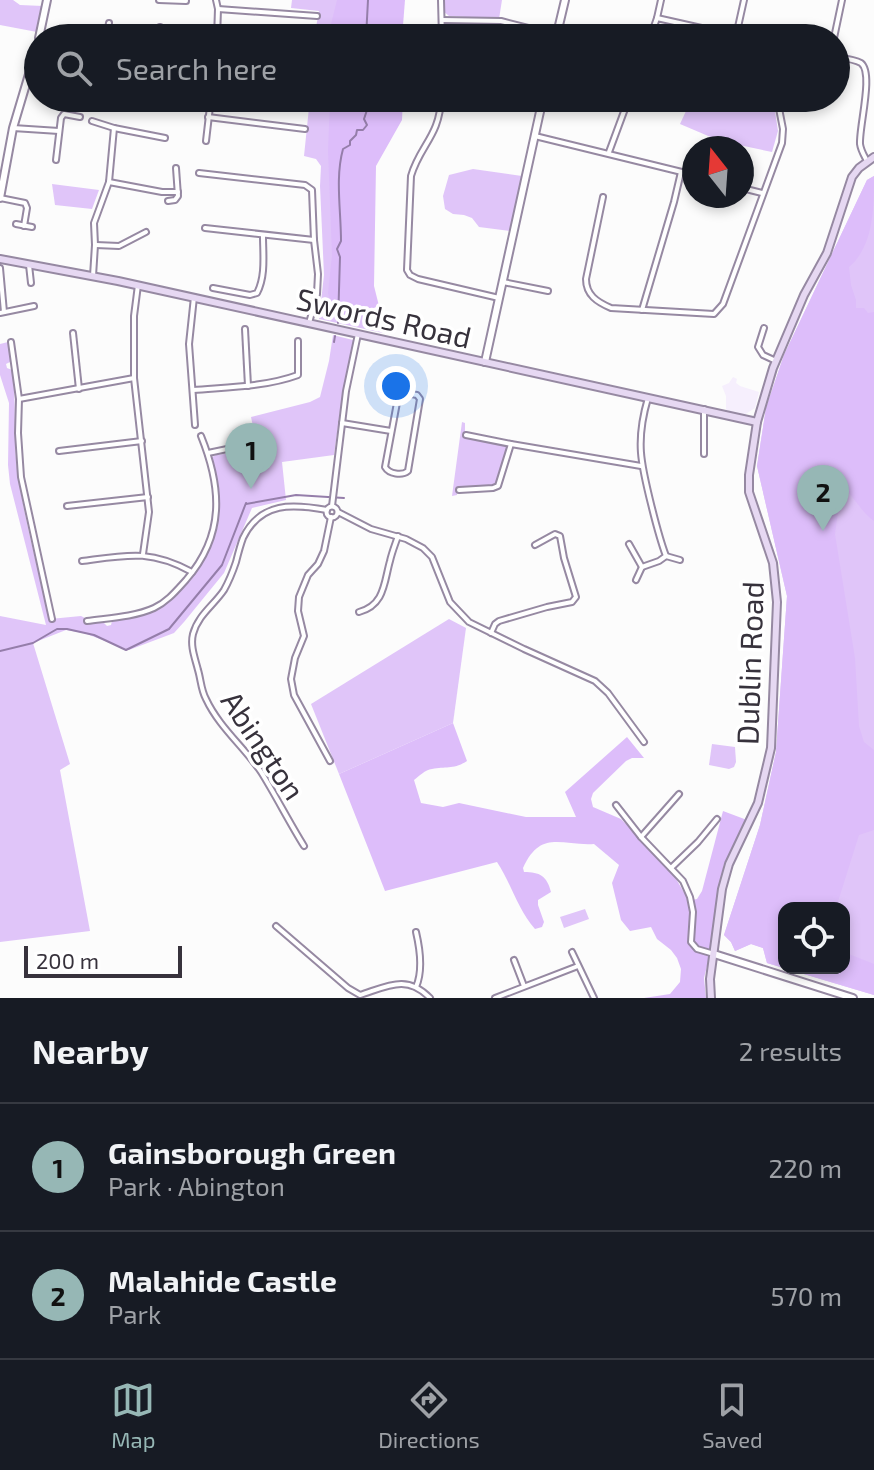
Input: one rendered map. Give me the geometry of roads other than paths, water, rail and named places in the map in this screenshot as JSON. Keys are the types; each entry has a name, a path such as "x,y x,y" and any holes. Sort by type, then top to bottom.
{"main road":[{"name":"Dublin Road","path":"711,998 710,979 722,889 729,864 758,803 771,748 777,602 773,563 749,492 757,422 776,361 804,295 827,253 852,177 871,159"},
{"name":"Swords Road","path":"0,259 194,297 757,422"}],"street":[{"path":"42,24 47,0"},
{"path":"159,0 186,1"},
{"path":"216,0 217,24"},
{"path":"441,0 442,24"},
{"path":"559,24 565,0"},
{"path":"655,24 661,0"},
{"path":"739,24 744,0"},
{"path":"837,24 842,0"},
{"path":"218,9 317,16"},
{"path":"657,18 683,24"},
{"path":"442,20 512,24"},
{"path":"850,60 861,63 868,70 860,138 862,152 871,159"},
{"path":"24,95 13,128 0,198 25,203 24,226"},
{"path":"206,141 209,112"},
{"path":"439,112 438,124 411,176 407,270 418,279 499,298"},
{"path":"485,362 540,112"},
{"path":"609,153 624,112"},
{"path":"603,197 586,279 588,292 598,302 611,308 714,314 723,304 782,143 780,112"},
{"path":"56,160 61,118 64,114 80,117"},
{"path":"208,117 305,129"},
{"path":"92,121 165,138"},
{"path":"13,128 59,131"},
{"path":"93,276 94,223 109,182 114,128"},
{"path":"535,136 681,172 642,310"},
{"path":"168,201 177,199 176,168"},
{"path":"199,173 309,187 318,285 309,323"},
{"path":"109,182 178,192"},
{"path":"754,191 762,193"},
{"path":"16,224 32,227"},
{"path":"205,228 314,240"},
{"path":"95,245 119,246 146,232"},
{"path":"213,288 250,295 257,293 263,270 263,236"},
{"path":"29,265 31,283"},
{"path":"0,268 2,312 34,306"},
{"path":"502,281 548,291"},
{"path":"138,285 134,315 134,378 149,524 143,554"},
{"path":"194,297 189,344 195,425"},
{"path":"764,328 758,347 763,355 776,361"},
{"path":"245,329 248,386"},
{"path":"73,333 79,389"},
{"path":"338,512 331,517 328,514 333,500 346,391 358,334"},
{"path":"193,390 248,386 298,375 298,341"},
{"path":"11,342 19,399 21,477 52,619"},
{"path":"19,399 134,378"},
{"path":"399,392 417,395 420,399 408,471 405,473 390,472 385,467 391,431 399,392"},
{"path":"648,398 640,428 641,466 666,556"},
{"path":"704,409 704,454"},
{"path":"342,423 391,431"},
{"path":"466,435 641,466"},
{"path":"87,621 144,612 165,603 204,556 213,535 216,496 208,453 201,436"},
{"path":"59,451 142,441"},
{"path":"208,453 256,443"},
{"path":"459,490 498,486 511,444"},
{"path":"67,506 148,497"},
{"name":"Abington","path":"304,846 261,772 209,705 191,644 198,620 223,591 242,540 256,520 273,509 287,506 330,508"},
{"path":"330,508 336,507 338,512 371,529 418,544 433,560 456,610 469,622 595,681 608,693 644,742"},
{"name":"Abington","path":"330,761 294,695 291,679 304,636 298,611 299,597 308,575 324,551 331,517"},
{"path":"491,633 499,621 575,600 560,536 555,534 535,545"},
{"path":"359,612 373,606 384,590 398,536"},
{"path":"629,544 642,567"},
{"path":"82,561 143,554 192,572"},
{"path":"666,556 680,560"},
{"path":"636,580 642,567 666,556"},
{"path":"641,837 679,794"},
{"path":"616,805 641,837 683,881 693,912 691,942 697,949 853,998"},
{"path":"671,868 717,819"},
{"path":"276,926 360,995 406,983 430,998"},
{"path":"416,932 419,979 416,987"},
{"path":"572,952 594,998"},
{"path":"514,960 524,986"},
{"path":"495,998 578,966"}],"waterway":[{"path":"367,24 368,0"},
{"path":"338,323 341,160 343,149 350,145 357,130 363,130 367,125 364,119 366,112"},
{"path":"334,342 335,336"},
{"path":"246,504 296,495 344,498"},
{"path":"0,651 33,643 57,629 94,635 126,650 169,629 222,565 246,503"}],"place":[{"name":"Gainsborough Green","path":"251,489"},
{"name":"Malahide Castle","path":"823,531"}]}
